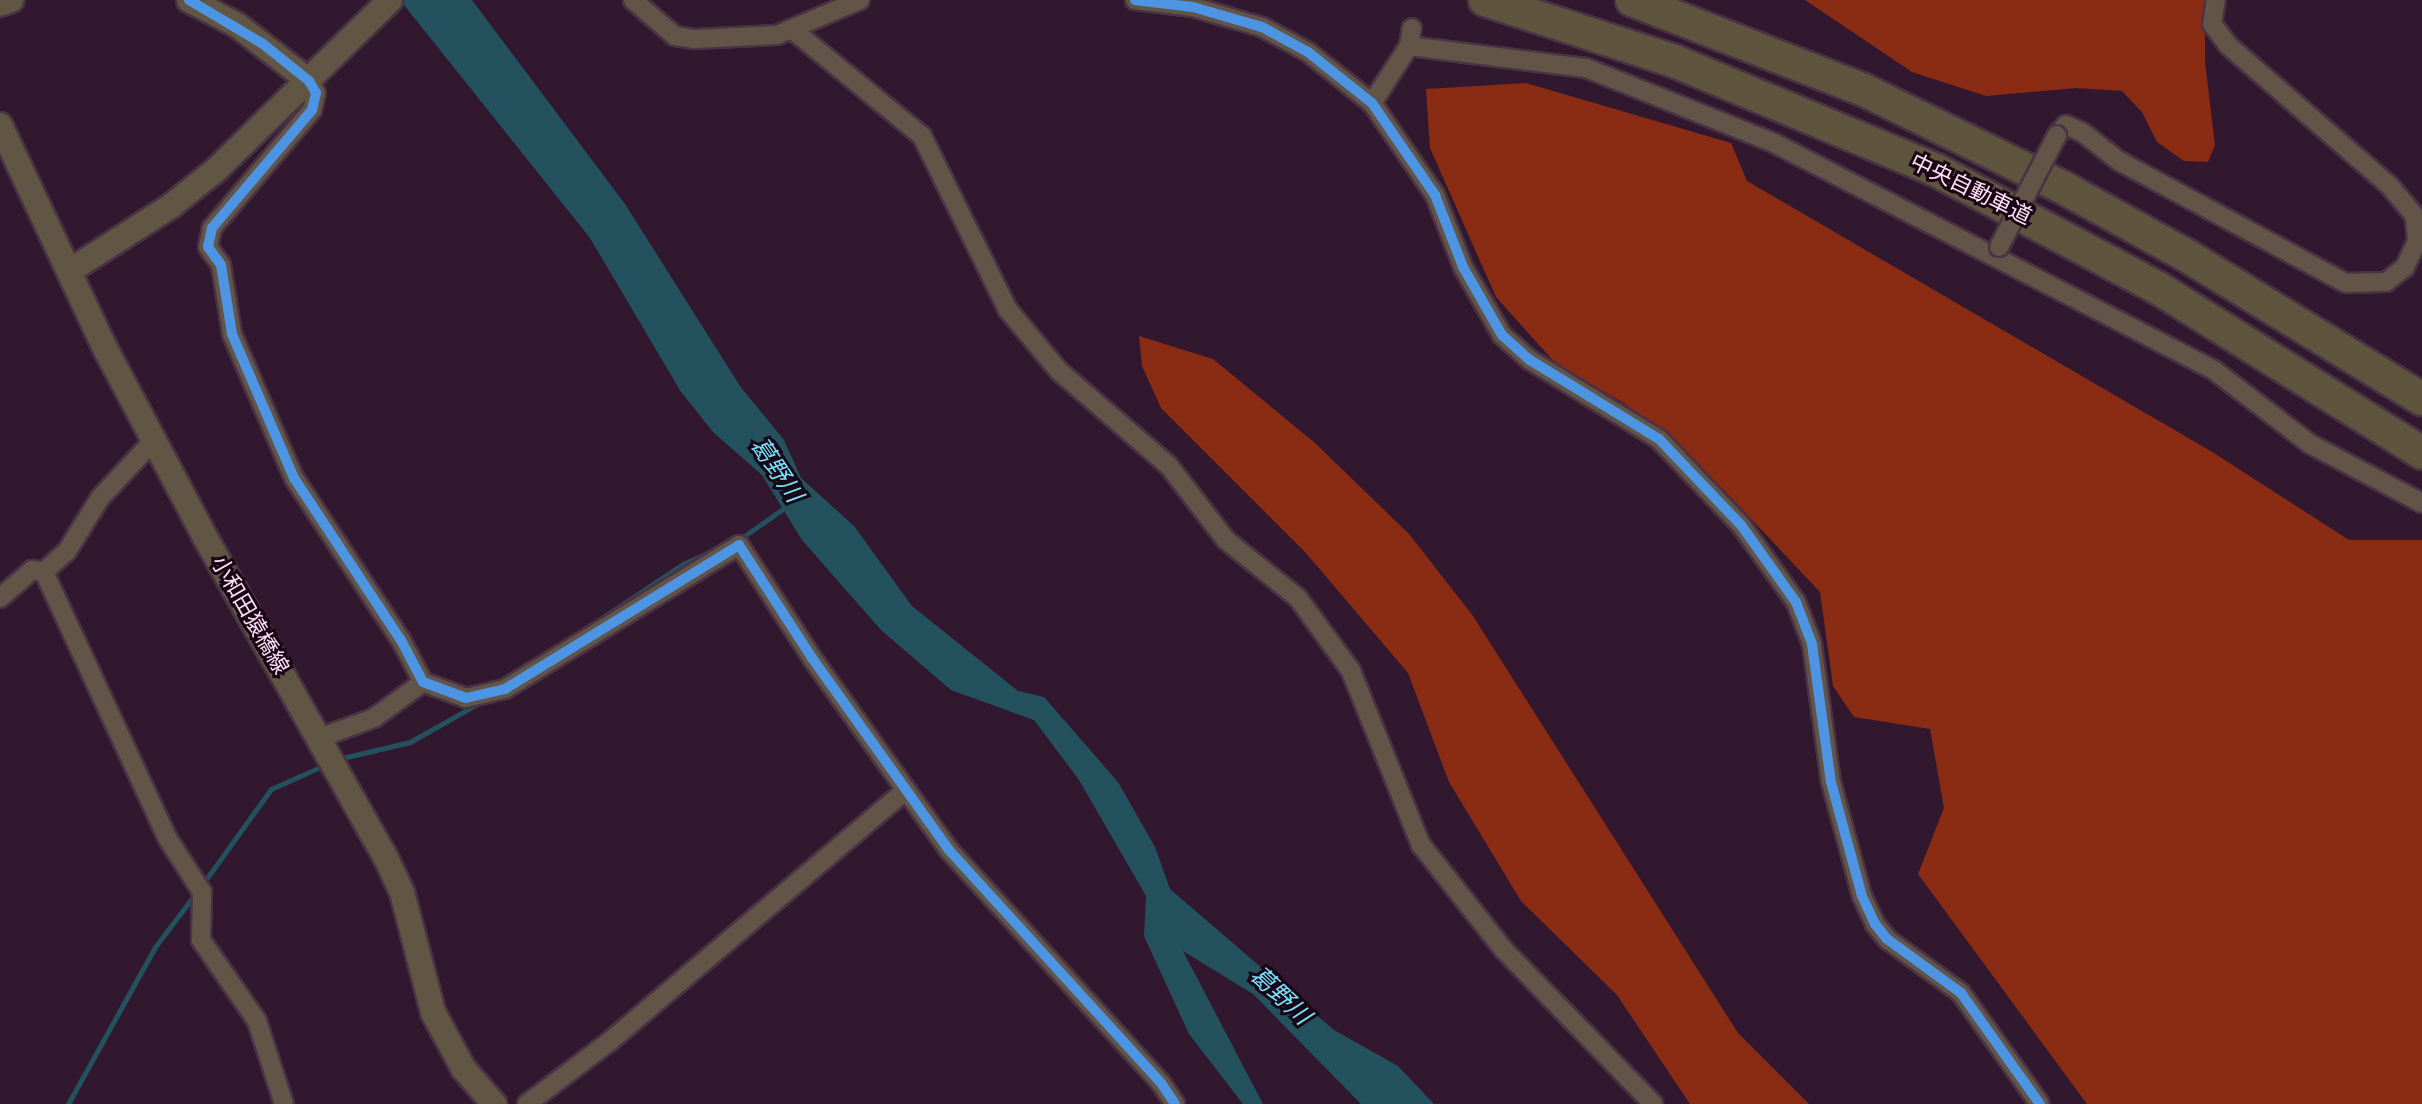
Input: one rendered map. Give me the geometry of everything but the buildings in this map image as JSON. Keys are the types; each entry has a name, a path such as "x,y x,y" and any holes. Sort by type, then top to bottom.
{"highway":[{"name":"中央自動車道","path":"1485,0 1674,61 1936,170 2158,288 2422,453"},
{"name":"中央自動車道","path":"1632,0 1864,90 2064,188 2202,264 2422,399"}],"main road":[{"path":"0,4 11,0"},
{"path":"189,0 237,25 309,81"},
{"path":"71,270 171,206 309,81 390,0"},
{"name":"小和田猿橋線","path":"0,125 71,270 106,350 205,537 322,737 402,892 443,1035 463,1068 494,1104"}],"street":[{"path":"633,0 684,39 794,31 860,0"},
{"path":"1135,0 1193,7 1262,27 1308,52 1372,103 1435,195 1463,267 1502,335 1530,360 1659,439 1741,525 1796,602 1812,644 1834,795 1875,924 1887,939 1961,993 2040,1104"},
{"path":"1996,254 2057,135 2066,125 2082,132 2119,161 2346,283 2386,282 2405,267 2417,241 2415,216 2390,186 2228,45 2212,24 2216,0"},
{"path":"794,31 922,136 1008,310 1059,371 1169,466 1226,540 1298,598 1351,671 1421,845 1503,949 1653,1104"},
{"path":"1372,103 1411,37 1586,68 1774,143 1996,254 2214,370 2310,444 2422,503"},
{"path":"309,81 316,93 312,110 212,228 208,247 221,265 232,334 294,478 401,640 423,682 466,698 505,689 739,545 905,791 949,850 1161,1083 1175,1104"},
{"path":"44,572 67,551 100,498 155,439"},
{"path":"0,598 32,570 44,572"},
{"path":"44,572 196,884 201,940 257,1021 284,1104"},
{"path":"322,737 374,718 423,682"},
{"path":"527,1104 609,1042 905,791"}],"shaded area":[{"path":"1805,0 2210,0 2205,11 2205,62 2215,145 2208,162 2184,161 2157,142 2142,112 2122,91 2076,88 1986,96 1912,72"},
{"path":"1526,83 1731,143 1747,181 2214,453 2349,540 2422,540 2422,1104 2087,1104 1918,874 1944,808 1930,729 1854,717 1833,686 1820,592 1723,489 1624,403 1558,366 1496,297 1430,148 1426,89"},
{"path":"1139,336 1213,359 1315,443 1409,534 1473,616 1738,1033 1809,1104 1690,1104 1617,995 1521,901 1449,782 1408,673 1306,553 1161,408 1142,366"}],"water":[{"name":"葛野川","path":"400,0 472,0 625,204 740,386 784,440 801,478 854,526 912,606 1018,691 1044,697 1118,782 1155,847 1170,889 1334,1030 1398,1066 1434,1104 1361,1104 1253,994 1183,951 1263,1104 1243,1104 1189,1034 1144,936 1146,896 1079,780 1034,720 951,690 881,630 802,540 762,475 714,433 681,392 590,238"}],"waterway":[{"name":"葛野川","path":"740,539 787,506"},
{"path":"579,633 683,564 731,542"},
{"path":"338,759 410,742 479,703"},
{"path":"202,885 271,789 325,765"},
{"path":"68,1104 155,947 196,893"}],"cycle path":[{"path":"189,0 263,44 309,81 316,93 312,110 212,228 208,247 221,265 232,334 294,478 401,640 423,682 466,698 505,689 739,545 812,658 949,850 1161,1083 1175,1104"},
{"path":"1135,0 1193,7 1262,27 1308,52 1372,103 1435,195 1463,267 1502,335 1530,360 1659,439 1741,525 1796,602 1812,644 1831,782 1862,896 1875,924 1887,939 1961,993 2040,1104"}]}
